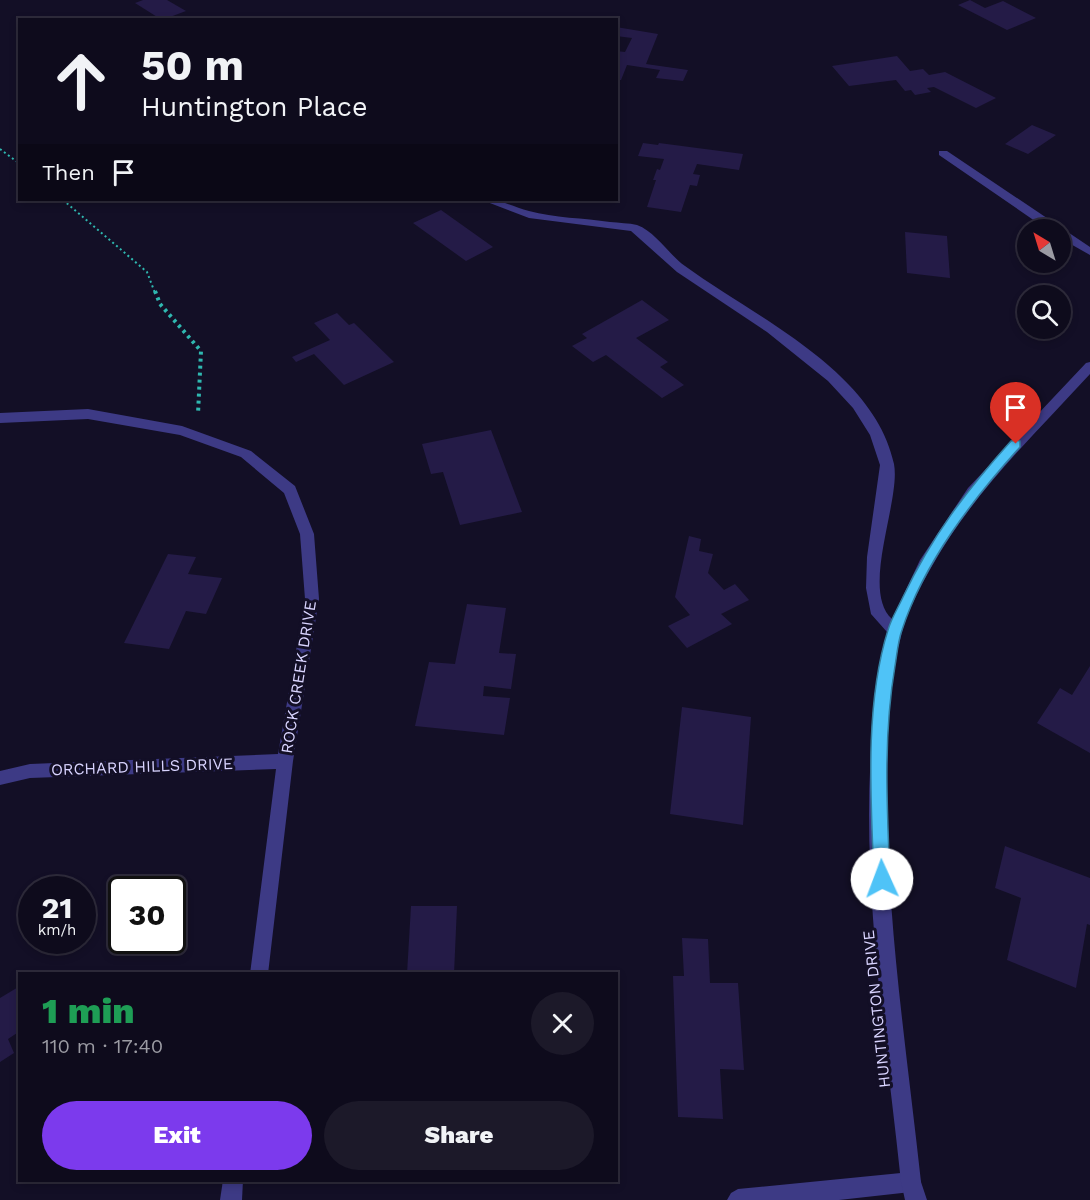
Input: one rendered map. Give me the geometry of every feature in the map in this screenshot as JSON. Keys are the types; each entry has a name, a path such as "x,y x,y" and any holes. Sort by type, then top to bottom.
{"street":[{"path":"943,153 1040,219"},
{"path":"490,201 529,215 633,228 648,235 660,254 752,315 833,379 859,404 877,431 887,467 872,592 879,616 895,630"},
{"path":"1071,239 1090,252"},
{"name":"HUNTINGTON DRIVE","path":"914,1191 883,902 879,790 882,701 895,630 925,564 973,492 1090,366"},
{"name":"ROCK CREEK DRIVE","path":"0,418 87,414 194,435 246,454 290,490 308,534 312,599 285,761 259,972"},
{"name":"ORCHARD HILLS DRIVE","path":"0,778 30,771 285,761"},
{"path":"231,1200 233,1182"},
{"path":"738,1200 914,1191"}],"path":[{"path":"0,149 18,162"},
{"path":"64,201 147,272 160,304 201,351 200,396 194,435"}],"building":[{"path":"143,0 167,0 186,11 167,18 159,18 135,3"},
{"path":"970,0 985,8 1003,1 1036,18 1007,30 958,5"},
{"path":"618,27 658,34 646,64 688,70 683,81 656,78 660,70 627,65 621,80 618,80 618,51 625,52 632,38 618,36"},
{"path":"897,56 910,71 923,69 929,75 945,72 996,98 976,108 934,87 927,88 931,92 915,95 911,90 905,91 896,80 849,86 832,66"},
{"path":"1032,125 1056,135 1028,154 1005,144"},
{"path":"643,143 743,154 739,170 697,164 693,174 700,175 697,186 690,185 681,212 647,207 656,180 653,180 664,159 638,156"},
{"path":"441,210 493,247 466,261 413,223"},
{"path":"905,232 947,236 950,278 907,273"},
{"path":"642,300 669,320 636,338 668,362 660,367 684,385 662,398 606,355 593,362 572,346 587,338 582,334"},
{"path":"337,313 349,325 354,323 394,362 344,385 314,354 296,362 292,357 330,340 314,323"},
{"path":"491,430 522,512 460,525 443,472 431,474 422,444"},
{"path":"689,536 701,539 699,551 713,554 708,573 724,590 735,584 749,600 721,614 732,624 687,648 668,626 690,615 675,597"},
{"path":"168,554 196,557 188,574 222,578 206,614 186,611 169,649 124,643"},
{"path":"467,604 506,608 499,653 516,654 511,689 484,686 483,696 510,698 504,735 415,726 429,662 455,664"},
{"path":"1090,666 1090,753 1037,723 1060,688 1072,695"},
{"path":"682,707 751,717 743,825 670,814"},
{"path":"1005,846 1090,878 1090,925 1087,924 1076,988 1007,960 1021,898 995,888"},
{"path":"411,906 457,906 454,972 407,972"},
{"path":"682,938 708,939 710,983 738,983 744,1070 720,1069 723,1119 678,1117 673,976 684,976"},
{"path":"18,987 18,1032 8,1039 14,1053 0,1062 0,998"}],"route":[{"path":"882,879 879,790 882,701 895,630 925,564 973,492 1016,444"}]}
